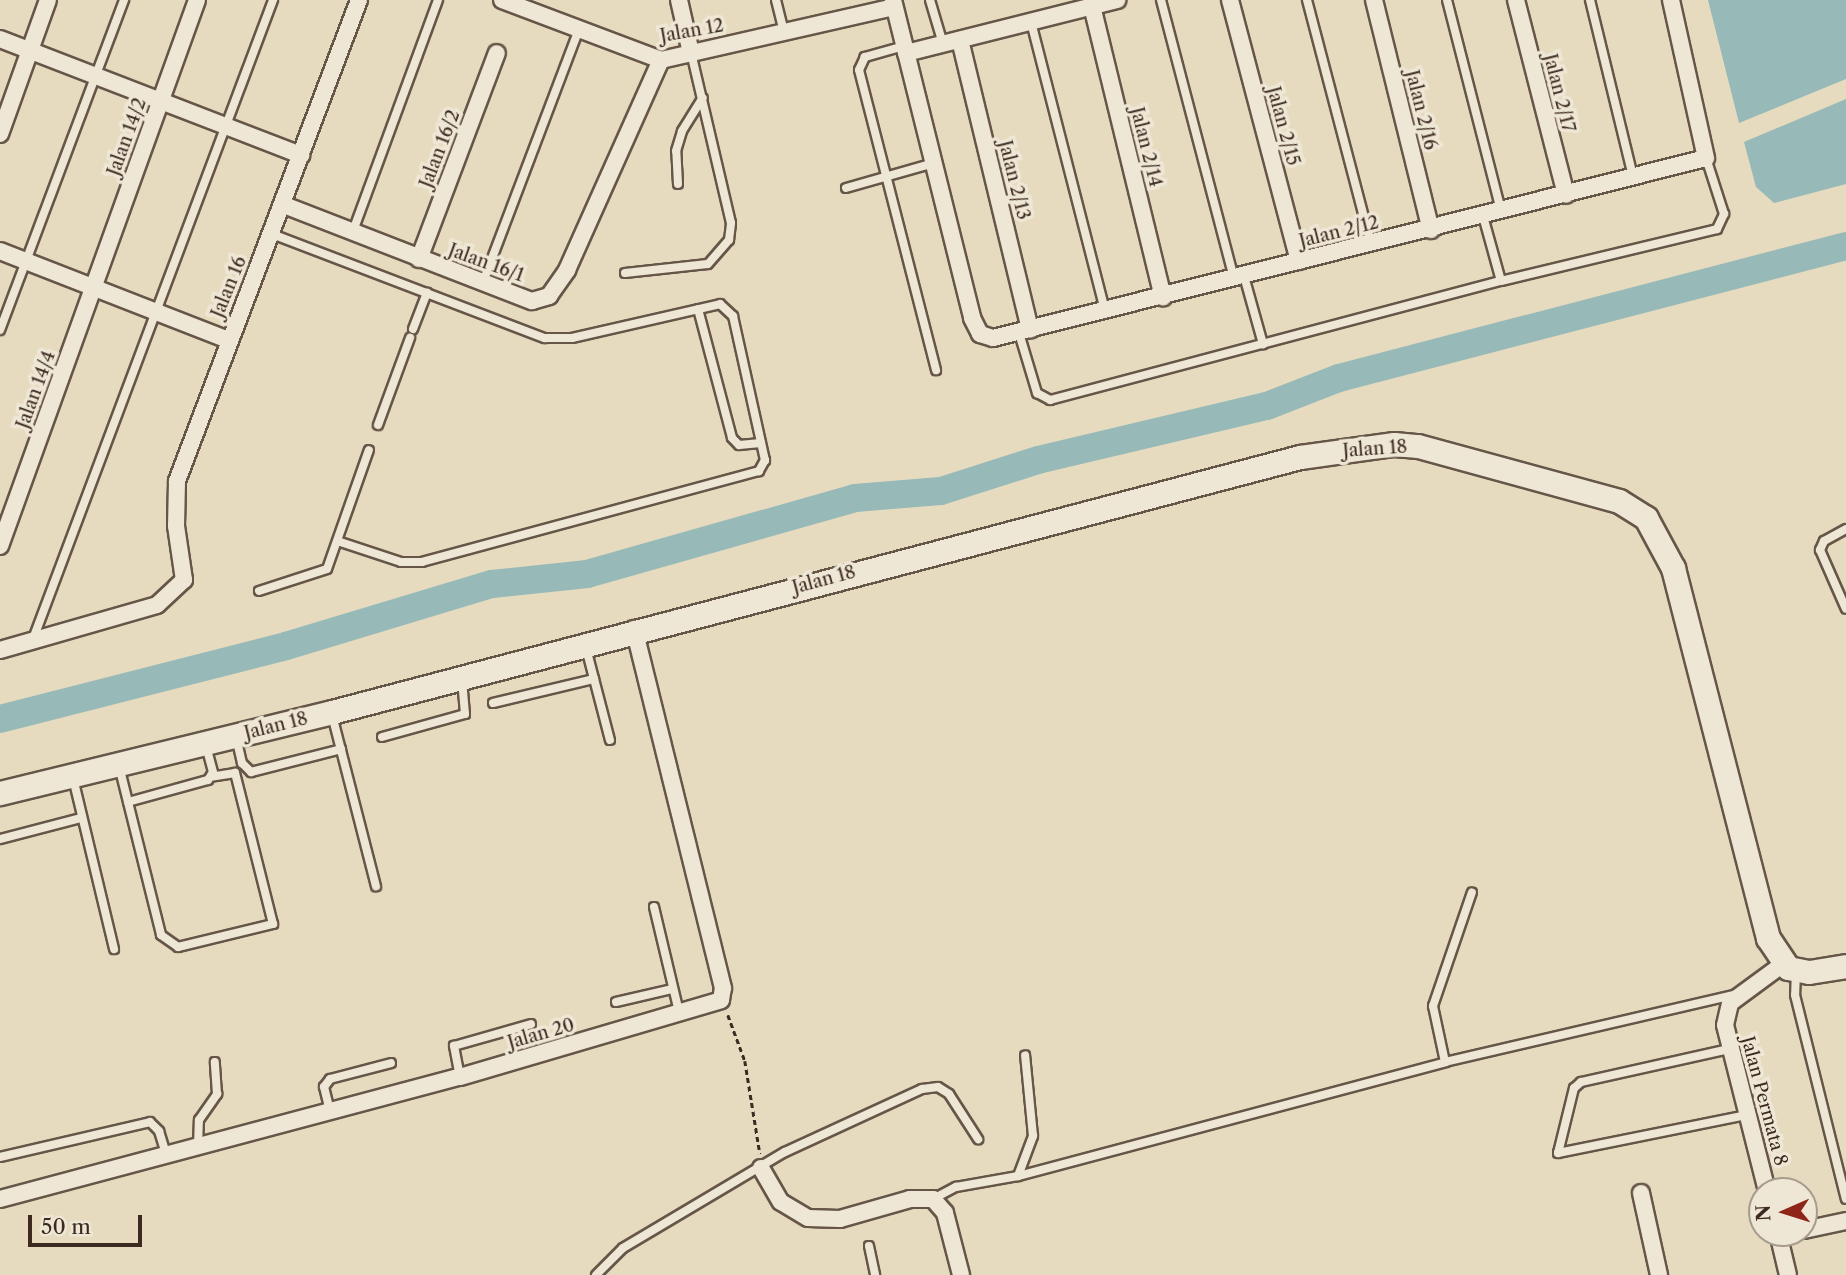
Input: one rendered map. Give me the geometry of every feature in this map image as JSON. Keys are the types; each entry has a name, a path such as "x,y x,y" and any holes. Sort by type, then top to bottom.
{"street":[{"path":"0,134 48,0"},
{"name":"Jalan 14/2","path":"93,287 197,0"},
{"name":"Jalan 16","path":"32,642 131,615 176,593 185,566 176,526 177,481 228,340 284,205 359,0"},
{"name":"Jalan 12","path":"502,0 662,60 784,32 857,7 894,3"},
{"path":"679,0 691,53"},
{"path":"905,50 960,40 1117,0"},
{"name":"Jalan 2/15","path":"1230,0 1299,261"},
{"name":"Jalan 2/16","path":"1374,0 1431,230"},
{"name":"Jalan 2/17","path":"1516,0 1566,195"},
{"path":"1671,0 1706,158"},
{"path":"894,3 933,163"},
{"name":"Jalan 2/14","path":"1092,6 1163,296"},
{"path":"0,39 160,103 301,155"},
{"name":"Jalan 2/13","path":"960,40 1024,331"},
{"name":"Jalan 16/2","path":"419,259 497,53"},
{"name":"Jalan 16/1","path":"284,205 419,259 532,300 549,296 560,284 662,60"},
{"name":"Jalan 2/12","path":"933,163 980,334 993,338 1633,180 1706,158"},
{"path":"0,251 228,340"},
{"name":"Jalan 14/4","path":"0,546 8,502 93,287"},
{"name":"Jalan 18","path":"0,793 332,712 584,642 1300,457 1383,445 1418,446 1619,501 1646,518 1673,568 1758,904 1789,967"},
{"path":"634,629 723,988 721,1000"},
{"path":"0,650 32,642"},
{"path":"1740,994 1789,967 1846,966"},
{"name":"Jalan Permata 8","path":"1740,994 1726,1013 1728,1049 1763,1177"},
{"name":"Jalan 20","path":"0,1199 460,1077 680,1015 721,1000"},
{"path":"761,1168 781,1202 808,1219 840,1219 910,1199 933,1199 945,1213 961,1275"},
{"path":"1641,1193 1659,1275"},
{"path":"1818,1227 1846,1221"},
{"path":"1785,1247 1788,1275"}],"lane":[{"path":"0,330 124,0"},
{"path":"32,642 273,0"},
{"path":"353,231 438,0"},
{"path":"776,0 784,32"},
{"path":"930,0 943,44"},
{"path":"1161,0 1239,277 1263,344"},
{"path":"1307,0 1371,244"},
{"path":"1447,0 1501,211"},
{"path":"1590,0 1633,180"},
{"path":"1031,22 1105,310"},
{"path":"483,282 579,29"},
{"path":"905,50 865,57 859,70 936,370"},
{"path":"625,273 708,264 729,240 731,223 691,53"},
{"path":"678,184 676,151 682,131 702,98"},
{"path":"1024,331 1037,393 1045,401 1501,281 1717,229 1724,214 1706,158"},
{"path":"846,188 933,163"},
{"path":"1483,216 1501,281"},
{"path":"272,234 558,340 720,304 733,316 765,460 759,471 422,562 401,562 337,541"},
{"path":"414,329 427,292"},
{"path":"698,309 732,438 739,446 761,443"},
{"path":"378,425 410,338"},
{"path":"259,591 321,573 337,541 369,450"},
{"path":"1846,529 1824,541 1820,550 1846,609"},
{"path":"584,642 610,740"},
{"path":"382,737 465,714 461,678"},
{"path":"493,704 594,678"},
{"path":"332,712 376,886"},
{"path":"235,736 242,763 251,772 341,749"},
{"path":"205,743 211,777"},
{"path":"119,765 128,802 161,935 168,944 178,947 273,924 272,911 235,773 211,777 128,802"},
{"path":"72,776 114,949"},
{"path":"0,839 81,818"},
{"path":"1445,1062 1433,1006 1472,892"},
{"path":"654,908 680,1015"},
{"path":"1789,967 1846,1199"},
{"path":"616,1002 672,989"},
{"path":"933,1199 956,1187 1018,1176 1445,1062 1740,994"},
{"path":"460,1077 454,1045 531,1024"},
{"path":"1728,1049 1581,1082 1574,1088 1558,1153 1564,1156 1747,1115"},
{"path":"1018,1176 1033,1136 1025,1055"},
{"path":"198,1146 199,1120 216,1094 215,1062"},
{"path":"330,1111 324,1087 330,1079 391,1063"},
{"path":"596,1275 623,1248 761,1168 870,1111 938,1087 949,1094 978,1139"},
{"path":"0,1157 150,1122 159,1131 166,1154"},
{"path":"869,1246 875,1275"}],"path":[{"path":"721,1000 745,1061 761,1168"}],"water":[{"path":"1708,0 1846,0 1846,79 1739,123"},
{"path":"1846,99 1846,184 1774,203 1756,187 1744,142"}],"waterway":[{"path":"0,719 286,646 492,584 587,574 855,498 941,491 1038,460 1267,406 1339,378 1846,246"}]}
